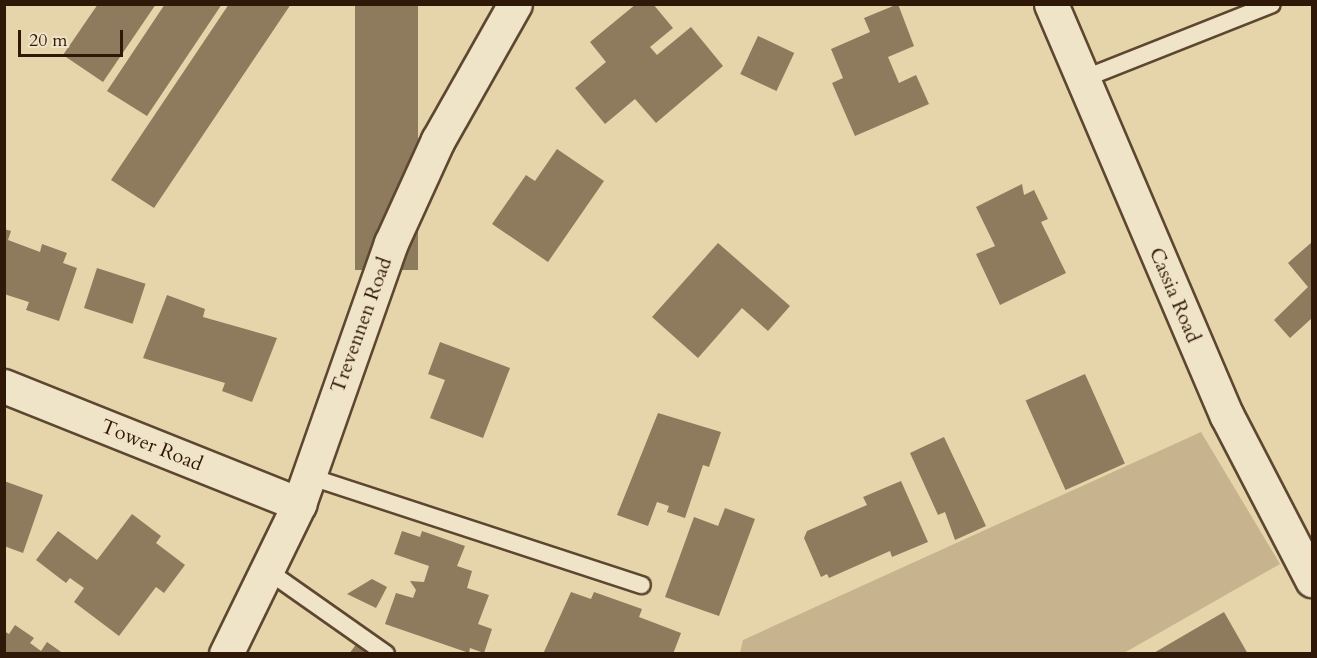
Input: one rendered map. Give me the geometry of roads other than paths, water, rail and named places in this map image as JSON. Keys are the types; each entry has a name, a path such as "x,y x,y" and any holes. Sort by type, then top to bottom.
{"street":[{"name":"Trevennen Road","path":"225,654 268,571 304,490 391,243 438,140 515,4"},
{"name":"Cassia Road","path":"1051,4 1244,453 1312,580"},
{"name":"Tower Road","path":"4,386 304,490"}],"lane":[{"path":"1083,80 1272,4"},
{"path":"304,490 642,585"},
{"path":"268,571 387,654"}]}
